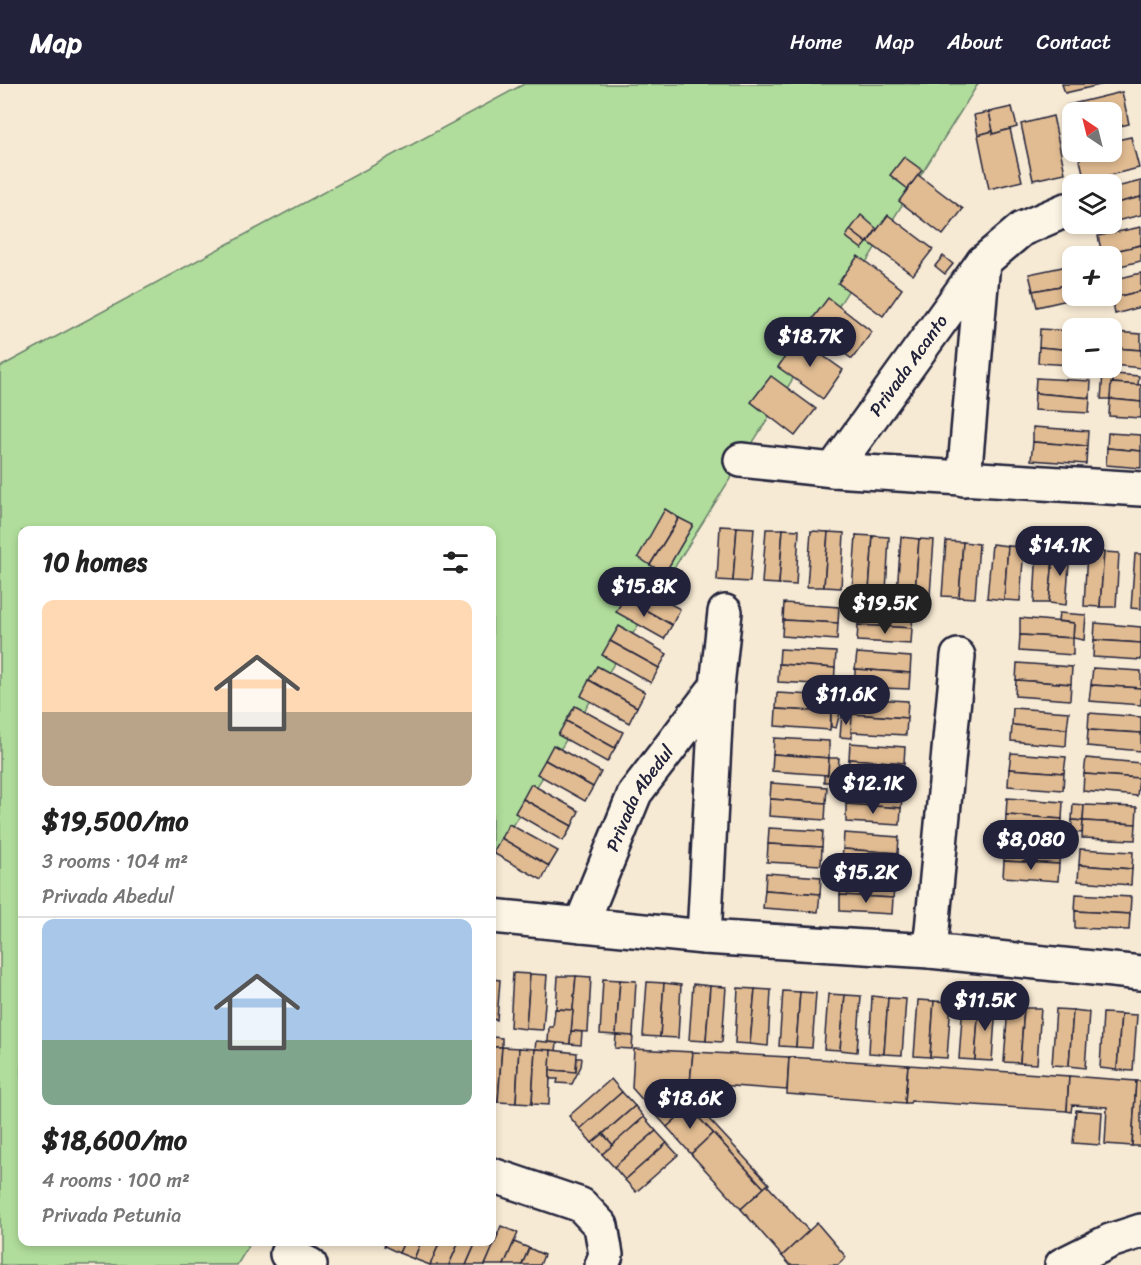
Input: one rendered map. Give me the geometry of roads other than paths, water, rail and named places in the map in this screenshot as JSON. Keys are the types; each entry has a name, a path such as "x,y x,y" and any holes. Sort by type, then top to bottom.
{"street":[{"name":"Privada Acanto","path":"833,470 983,262 1022,229 1062,212"},
{"name":"Privada Acanto","path":"964,479 983,262"},
{"path":"741,460 833,470 1141,489"},
{"path":"704,937 717,686 724,612"},
{"path":"930,951 958,656"},
{"name":"Privada Abedul","path":"581,925 635,793 717,686"},
{"path":"496,916 704,937 930,951 1141,973"},
{"path":"496,1176 581,1204 601,1226 606,1255 602,1265"},
{"path":"1062,1265 1110,1241 1141,1231"}]}
